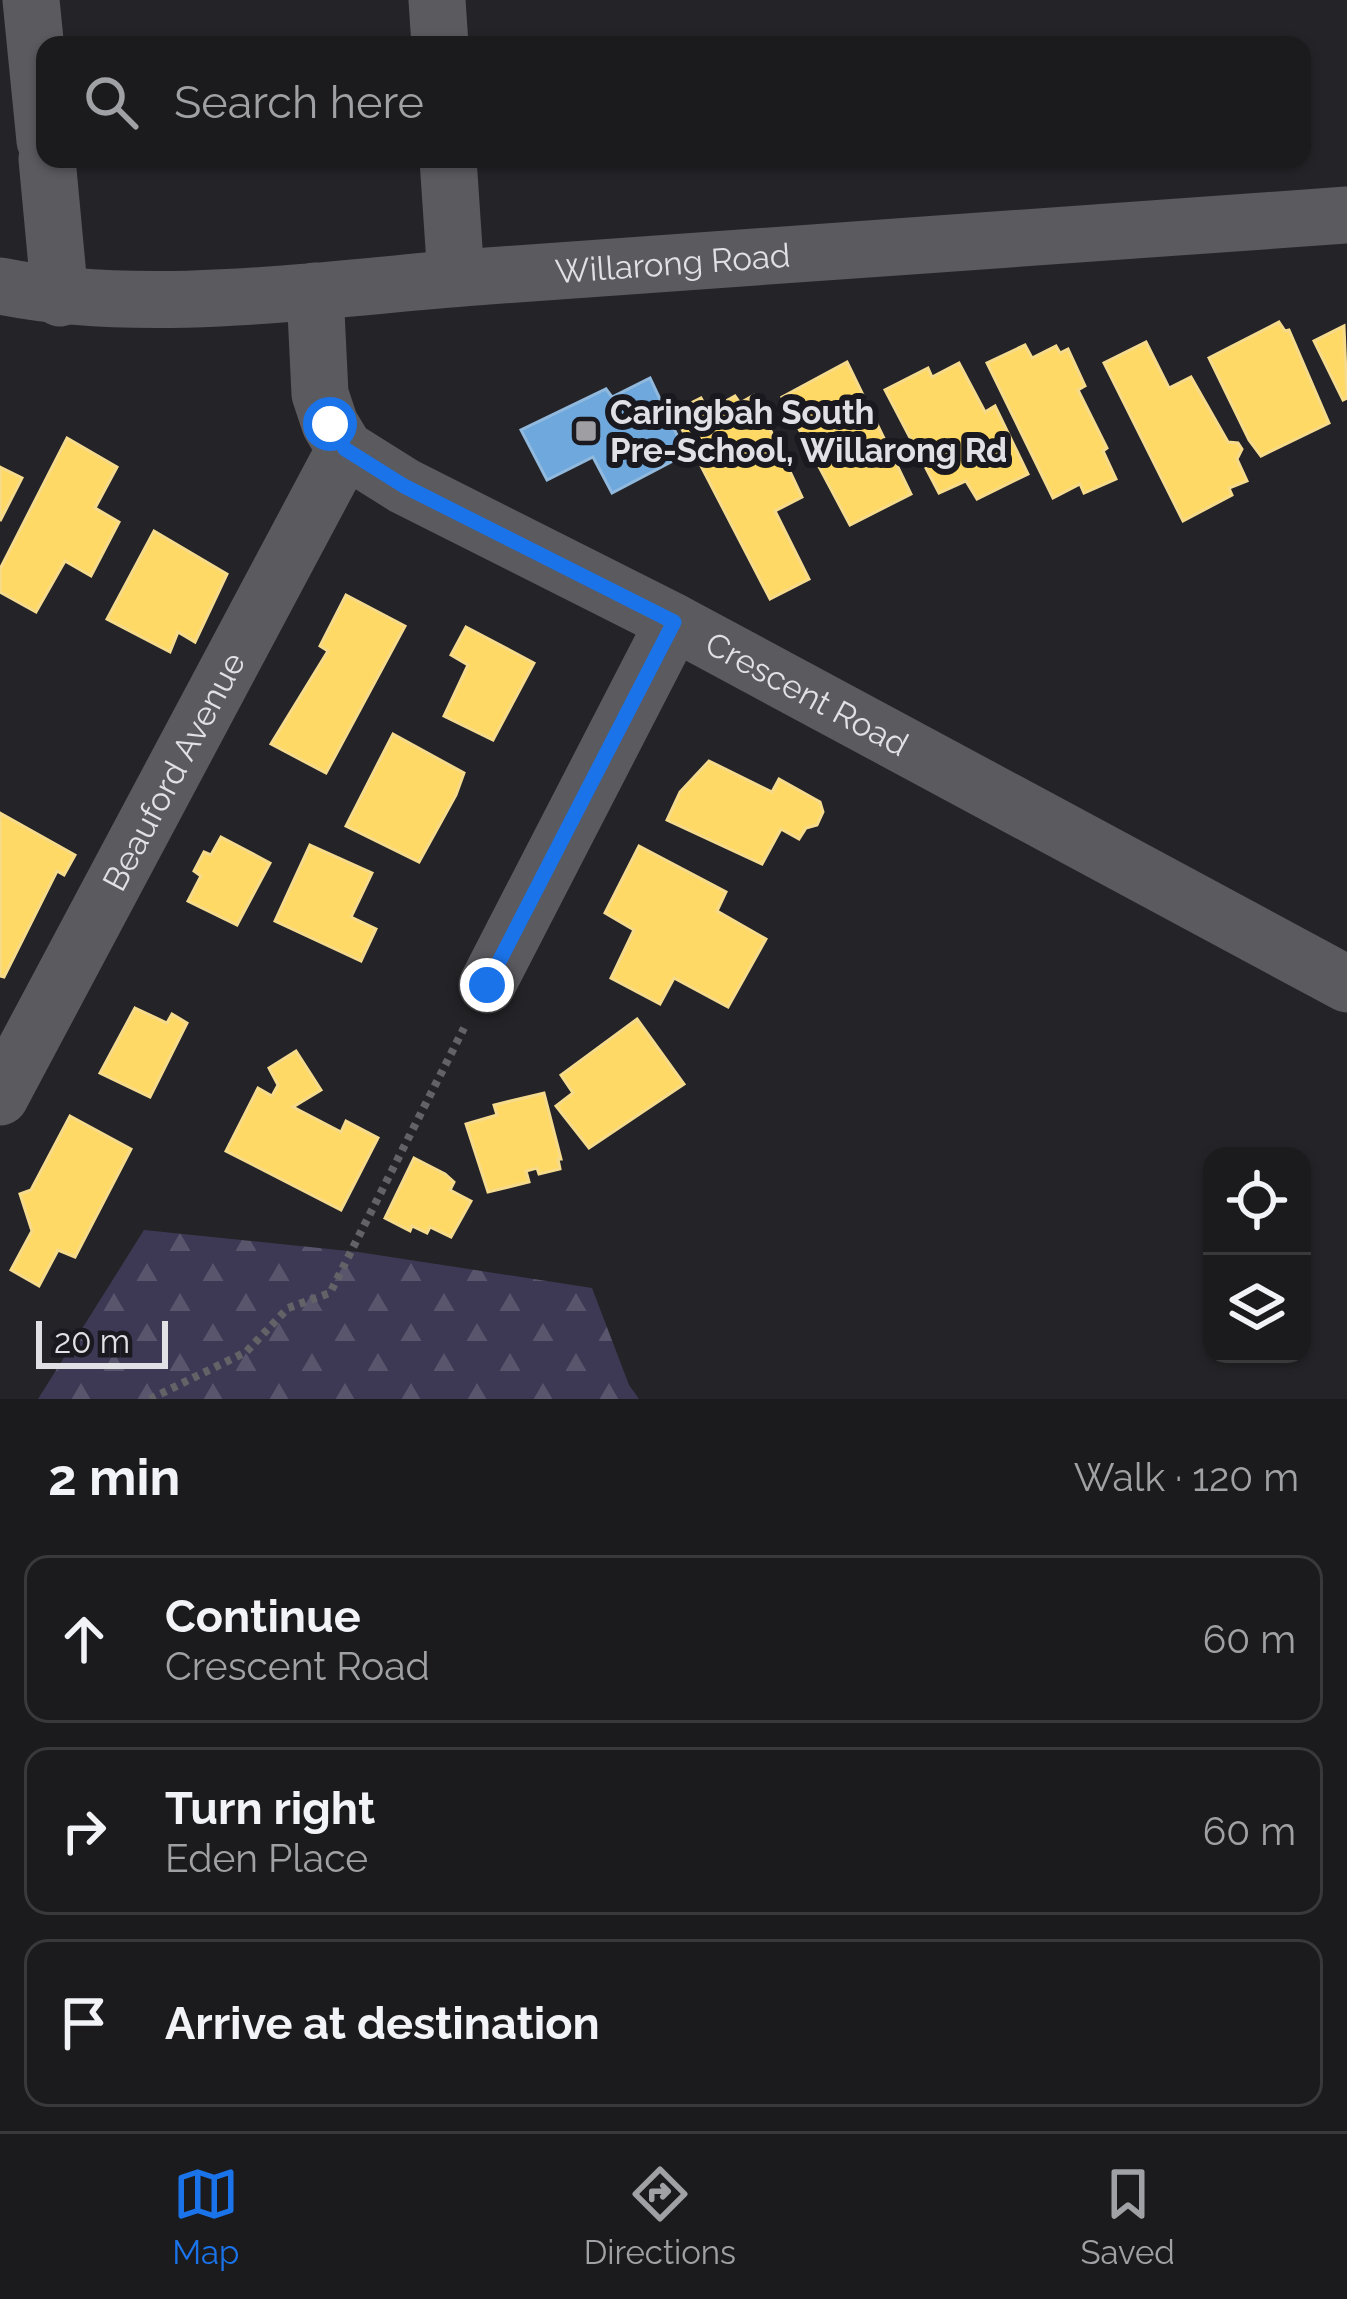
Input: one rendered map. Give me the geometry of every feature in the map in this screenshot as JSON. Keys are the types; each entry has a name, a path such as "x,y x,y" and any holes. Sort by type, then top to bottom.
{"street":[{"path":"31,0 36,50"},
{"path":"437,0 439,36"},
{"path":"48,168 60,298"},
{"path":"449,168 456,278"},
{"name":"Willarong Road","path":"0,286 60,298 314,291 1347,215"},
{"path":"314,291 320,394 345,449"},
{"name":"Crescent Road","path":"345,449 404,486 674,622 1347,984"},
{"name":"Beauford Avenue","path":"1,1093 345,449"},
{"path":"487,985 674,622"}],"path":[{"path":"150,1399 246,1352 288,1308 330,1292 487,985"}],"green space":[{"path":"144,1230 358,1252 592,1288 629,1385 639,1399 38,1399"}],"building: Homes":[{"path":"1279,322 1289,330 1329,423 1261,456 1209,358"},
{"path":"1344,326 1347,398 1343,400 1314,341"},
{"path":"1146,342 1169,388 1191,377 1228,442 1242,449 1237,459 1247,481 1229,488 1232,495 1183,521 1104,363"},
{"path":"1025,345 1032,358 1056,346 1060,353 1068,349 1085,386 1078,390 1107,448 1103,451 1116,479 1084,493 1080,484 1053,498 987,363"},
{"path":"847,362 911,494 850,525 782,397"},
{"path":"959,363 985,412 995,406 1028,474 977,499 966,481 939,493 885,390 928,368 932,377"},
{"path":"754,395 802,497 775,511 809,579 770,599 673,412 701,398 708,411 735,396 740,403"},
{"path":"67,438 117,467 95,508 119,522 91,576 65,561 36,612 0,592 0,569"},
{"path":"0,467 22,478 0,521"},
{"path":"154,531 227,574 195,642 178,632 170,652 107,619"},
{"path":"346,595 405,626 326,773 271,744 328,651 320,646"},
{"path":"466,627 534,663 493,740 444,716 468,665 451,655"},
{"path":"393,734 464,773 419,862 346,826"},
{"path":"709,761 772,792 779,779 820,802 823,812 817,825 806,828 799,839 781,829 762,864 667,820 680,792"},
{"path":"0,813 75,855 64,875 57,871 4,977 0,976"},
{"path":"221,837 270,863 237,925 188,901 201,876 194,871 204,852 211,855"},
{"path":"310,845 372,873 351,917 376,929 361,961 275,921"},
{"path":"639,846 726,892 717,911 766,939 728,1007 674,978 660,1004 611,978 634,930 605,913"},
{"path":"135,1008 167,1023 172,1014 187,1023 150,1097 100,1073"},
{"path":"637,1019 684,1084 589,1148 556,1106 573,1093 561,1075"},
{"path":"296,1051 321,1090 293,1107 341,1132 346,1121 378,1138 341,1210 226,1151 258,1088 272,1096 278,1085 269,1068"},
{"path":"544,1093 560,1169 539,1174 537,1168 526,1171 529,1182 488,1192 466,1124 497,1115 494,1105"},
{"path":"70,1116 131,1149 75,1257 58,1250 39,1286 11,1270 32,1231 20,1194 31,1190"},
{"path":"414,1158 445,1174 454,1182 450,1190 471,1201 451,1237 430,1227 427,1233 412,1226 410,1231 385,1218"}],"building: Schools":[{"path":"650,378 686,454 612,493 593,457 547,480 521,430 606,389 612,397"}],"place":[{"name":"Caringbah South Pre-School, Willarong Rd","path":"586,431"}],"route":[{"path":"330,424 345,449 404,486 674,622 487,985"}]}
